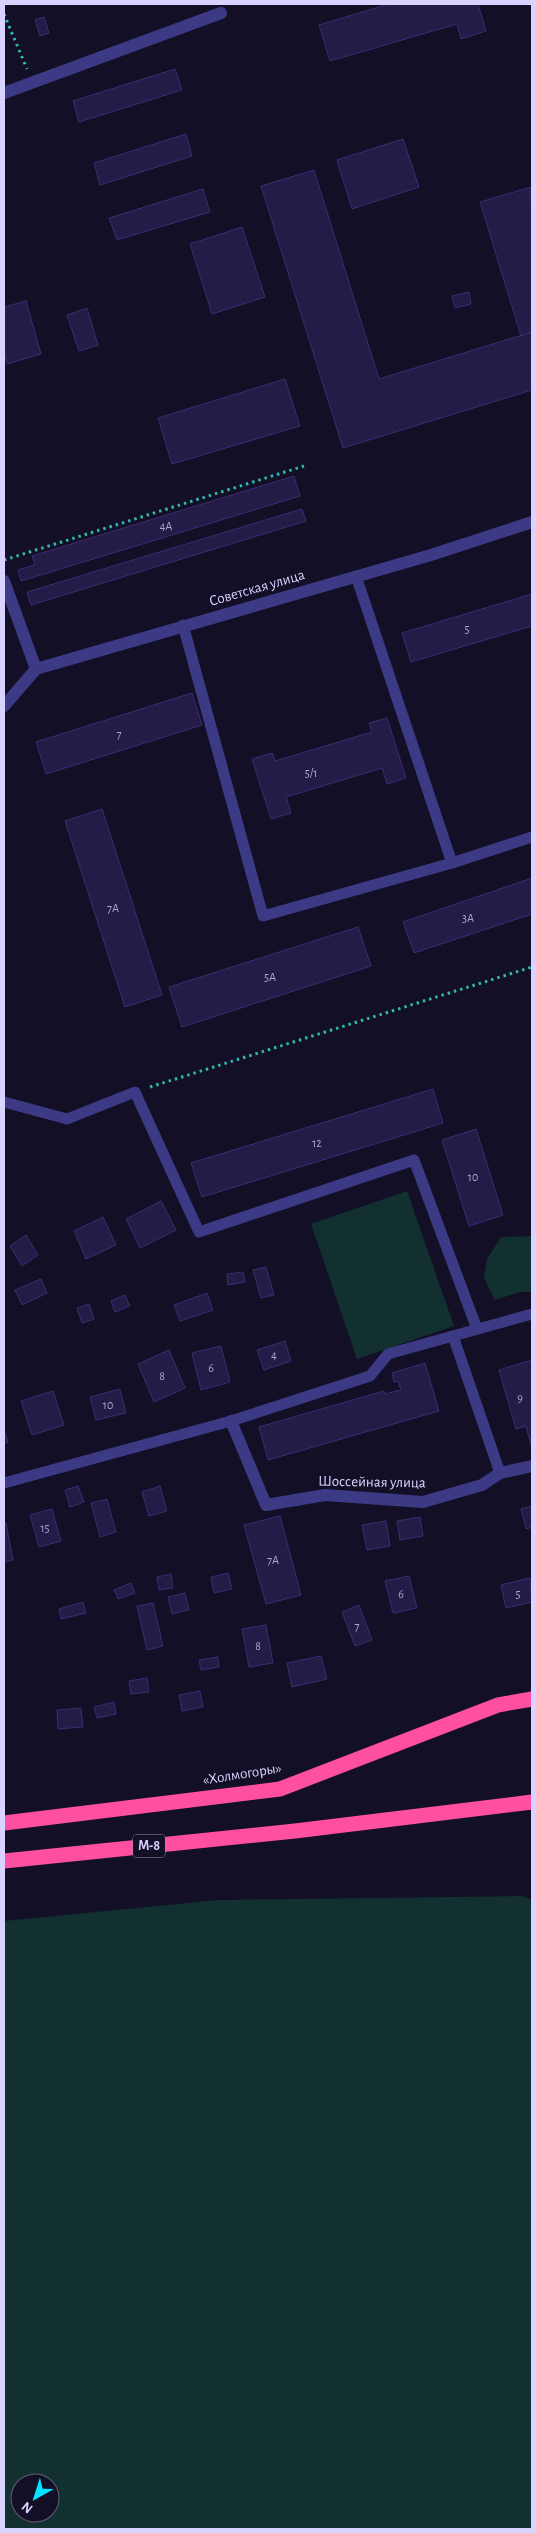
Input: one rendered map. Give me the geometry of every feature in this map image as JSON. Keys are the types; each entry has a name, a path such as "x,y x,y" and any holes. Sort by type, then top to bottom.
{"highway":[{"name":"«Холмогоры»","path":"4,1823 280,1789 498,1705 532,1699"},
{"name":"М-8","path":"4,1861 295,1831 532,1802"}],"street":[{"path":"4,93 33,84 221,13"},
{"name":"Советская улица","path":"36,669 356,576 532,522"},
{"path":"4,583 36,669 4,706"},
{"name":"Шоссейная улица","path":"231,1420 266,1505 325,1495 423,1502 482,1485 500,1473 532,1466"}],"lane":[{"path":"356,576 452,862"},
{"path":"183,625 263,916 532,838"},
{"path":"4,1102 67,1119 135,1092 199,1232 414,1160 477,1329"},
{"path":"4,1483 231,1420 370,1376 388,1354 532,1314"},
{"path":"454,1336 500,1473"}],"path":[{"path":"4,14 33,84"},
{"path":"4,560 304,466"},
{"path":"135,1092 532,967"}],"green space":[{"path":"407,1191 454,1326 357,1359 311,1224"},
{"path":"532,1236 532,1292 520,1292 495,1300 484,1278 487,1259 501,1237"},
{"path":"523,1896 532,1900 532,2529 4,2529 4,1921 219,1900"}],"building":[{"path":"389,4 478,4 486,31 461,39 457,24 330,61 319,25"},
{"path":"44,17 49,33 40,36 35,20"},
{"path":"175,69 182,90 79,122 73,101"},
{"path":"186,134 192,156 100,185 94,163"},
{"path":"403,139 419,187 352,209 337,160"},
{"path":"314,170 379,379 532,332 532,390 343,448 261,186"},
{"path":"531,187 532,332 521,336 480,202"},
{"path":"203,189 210,212 117,240 109,218"},
{"path":"242,227 265,297 212,314 190,244"},
{"path":"469,292 471,304 455,308 452,296"},
{"path":"26,301 41,354 7,364 4,351 4,307"},
{"path":"87,308 98,345 79,351 67,315"},
{"path":"285,379 300,426 172,464 158,418"},
{"path":"294,476 300,496 21,581 18,570 35,565 32,556"},
{"path":"302,509 306,521 31,605 27,592"},
{"path":"532,594 532,626 411,662 402,633"},
{"path":"192,693 202,725 46,774 36,742"},
{"path":"387,718 406,778 387,784 382,768 286,797 291,813 271,819 252,759 272,753 275,761 372,732 369,723"},
{"path":"102,809 162,995 125,1007 65,821"},
{"path":"532,878 532,914 414,953 403,922"},
{"path":"358,927 371,966 182,1027 169,987"},
{"path":"433,1089 443,1123 202,1197 191,1163"},
{"path":"476,1129 503,1215 469,1226 442,1140"},
{"path":"161,1201 176,1230 140,1248 126,1219"},
{"path":"103,1217 116,1245 86,1259 74,1231"},
{"path":"26,1235 38,1255 22,1266 10,1246"},
{"path":"266,1267 274,1295 261,1298 253,1270"},
{"path":"243,1272 245,1282 228,1285 227,1274"},
{"path":"41,1279 47,1293 22,1305 15,1290"},
{"path":"207,1293 213,1310 180,1321 174,1305"},
{"path":"125,1295 130,1306 115,1312 111,1301"},
{"path":"89,1304 94,1319 82,1323 77,1308"},
{"path":"285,1341 291,1361 264,1370 257,1350"},
{"path":"221,1346 230,1382 201,1390 192,1353"},
{"path":"169,1350 185,1388 154,1402 138,1364"},
{"path":"532,1360 531,1445 526,1426 516,1429 499,1370"},
{"path":"425,1363 439,1411 268,1460 259,1427 384,1391 385,1394 401,1390 398,1381 394,1382 392,1373"},
{"path":"120,1389 126,1413 96,1420 90,1397"},
{"path":"53,1391 64,1425 32,1435 21,1401"},
{"path":"4,1430 8,1442 4,1444"},
{"path":"78,1486 84,1502 70,1507 65,1490"},
{"path":"160,1486 167,1511 149,1516 142,1492"},
{"path":"107,1499 116,1532 100,1537 91,1503"},
{"path":"532,1506 532,1527 526,1529 521,1509"},
{"path":"52,1509 61,1541 39,1547 30,1515"},
{"path":"280,1516 301,1595 266,1604 244,1525"},
{"path":"420,1517 423,1536 400,1540 397,1521"},
{"path":"386,1521 390,1546 367,1550 362,1525"},
{"path":"6,1523 13,1560 4,1562 4,1524"},
{"path":"228,1573 232,1589 214,1593 211,1577"},
{"path":"171,1574 173,1588 159,1590 157,1577"},
{"path":"409,1576 417,1608 393,1613 385,1581"},
{"path":"530,1578 532,1602 506,1608 501,1585"},
{"path":"131,1583 135,1593 118,1599 114,1590"},
{"path":"185,1593 189,1610 172,1614 168,1597"},
{"path":"83,1602 86,1613 61,1619 59,1609"},
{"path":"153,1603 163,1646 147,1650 137,1606"},
{"path":"359,1605 372,1640 355,1646 342,1612"},
{"path":"266,1625 273,1663 249,1667 242,1629"},
{"path":"321,1656 327,1679 292,1687 287,1663"},
{"path":"218,1657 219,1667 201,1670 199,1660"},
{"path":"147,1678 149,1692 131,1694 129,1681"},
{"path":"200,1691 203,1707 182,1711 179,1695"},
{"path":"114,1702 116,1714 97,1718 94,1707"},
{"path":"81,1708 83,1727 58,1729 57,1710"}]}
